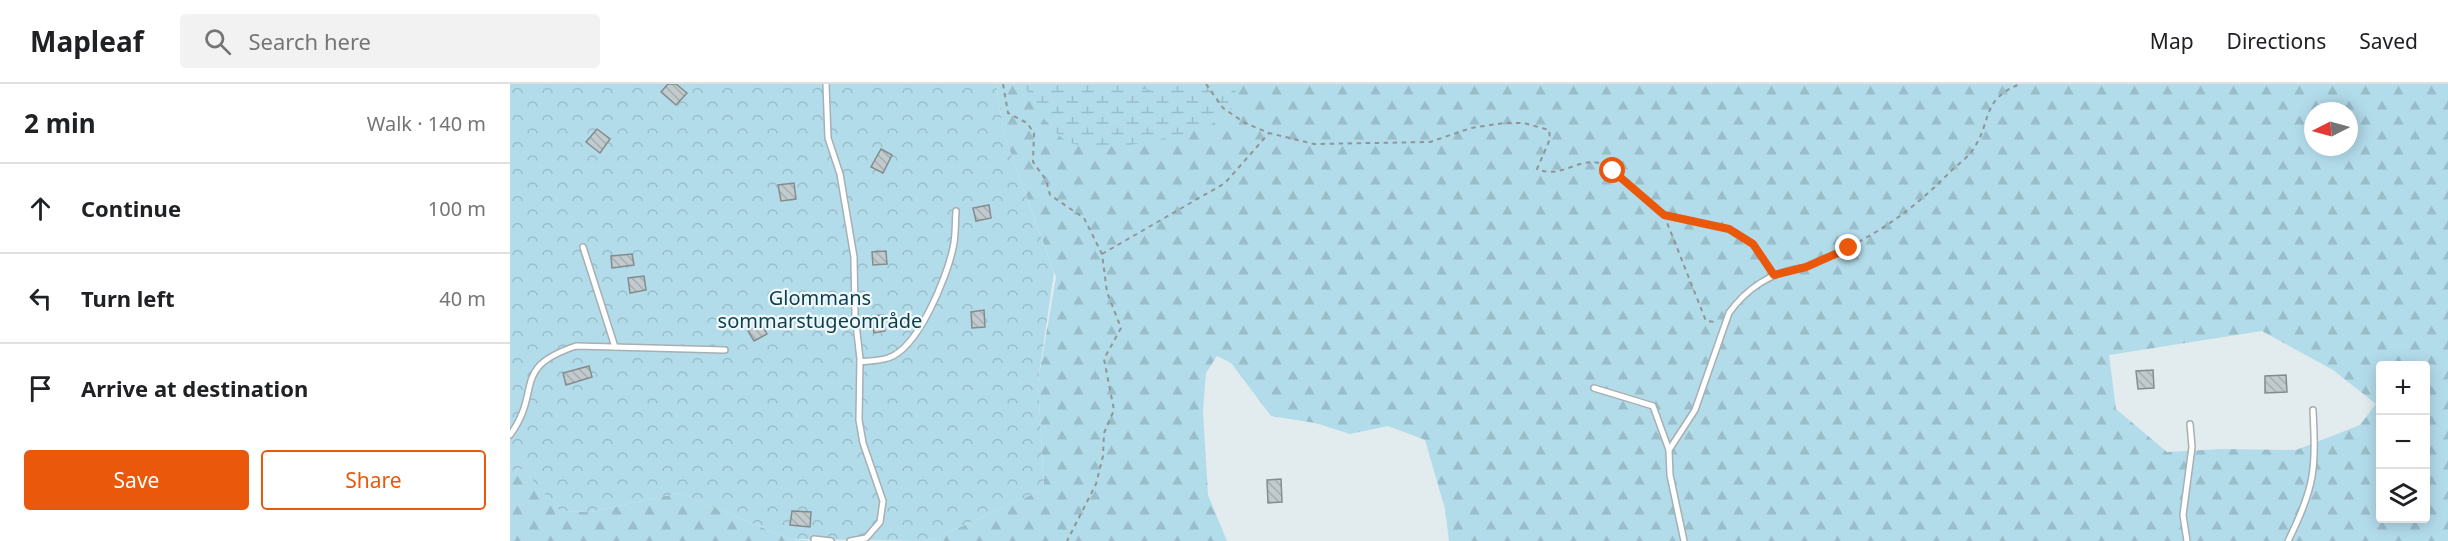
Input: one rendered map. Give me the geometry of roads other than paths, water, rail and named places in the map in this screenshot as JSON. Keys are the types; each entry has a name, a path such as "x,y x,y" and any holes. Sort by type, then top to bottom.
{"lane":[{"path":"826,84 828,138 840,174 854,257 855,315 860,362 859,420 863,443 883,501 880,522 866,538 850,541"},
{"path":"860,362 890,358 905,345 919,327 940,287 953,247 956,211"},
{"path":"583,247 615,347"},
{"path":"1669,450 1695,410 1724,324 1738,300 1774,275 1801,268"},
{"path":"510,435 522,413 527,380 534,367 554,352 576,346 724,350"},
{"path":"1594,388 1653,406 1669,450 1670,475 1684,541"},
{"path":"2288,541 2303,510 2314,471 2313,410"},
{"path":"2187,541 2183,515 2192,447 2190,424"},
{"path":"814,539 831,541"}],"park label":[{"name":"Glommans sommarstugeområde","path":"820,308"}]}
